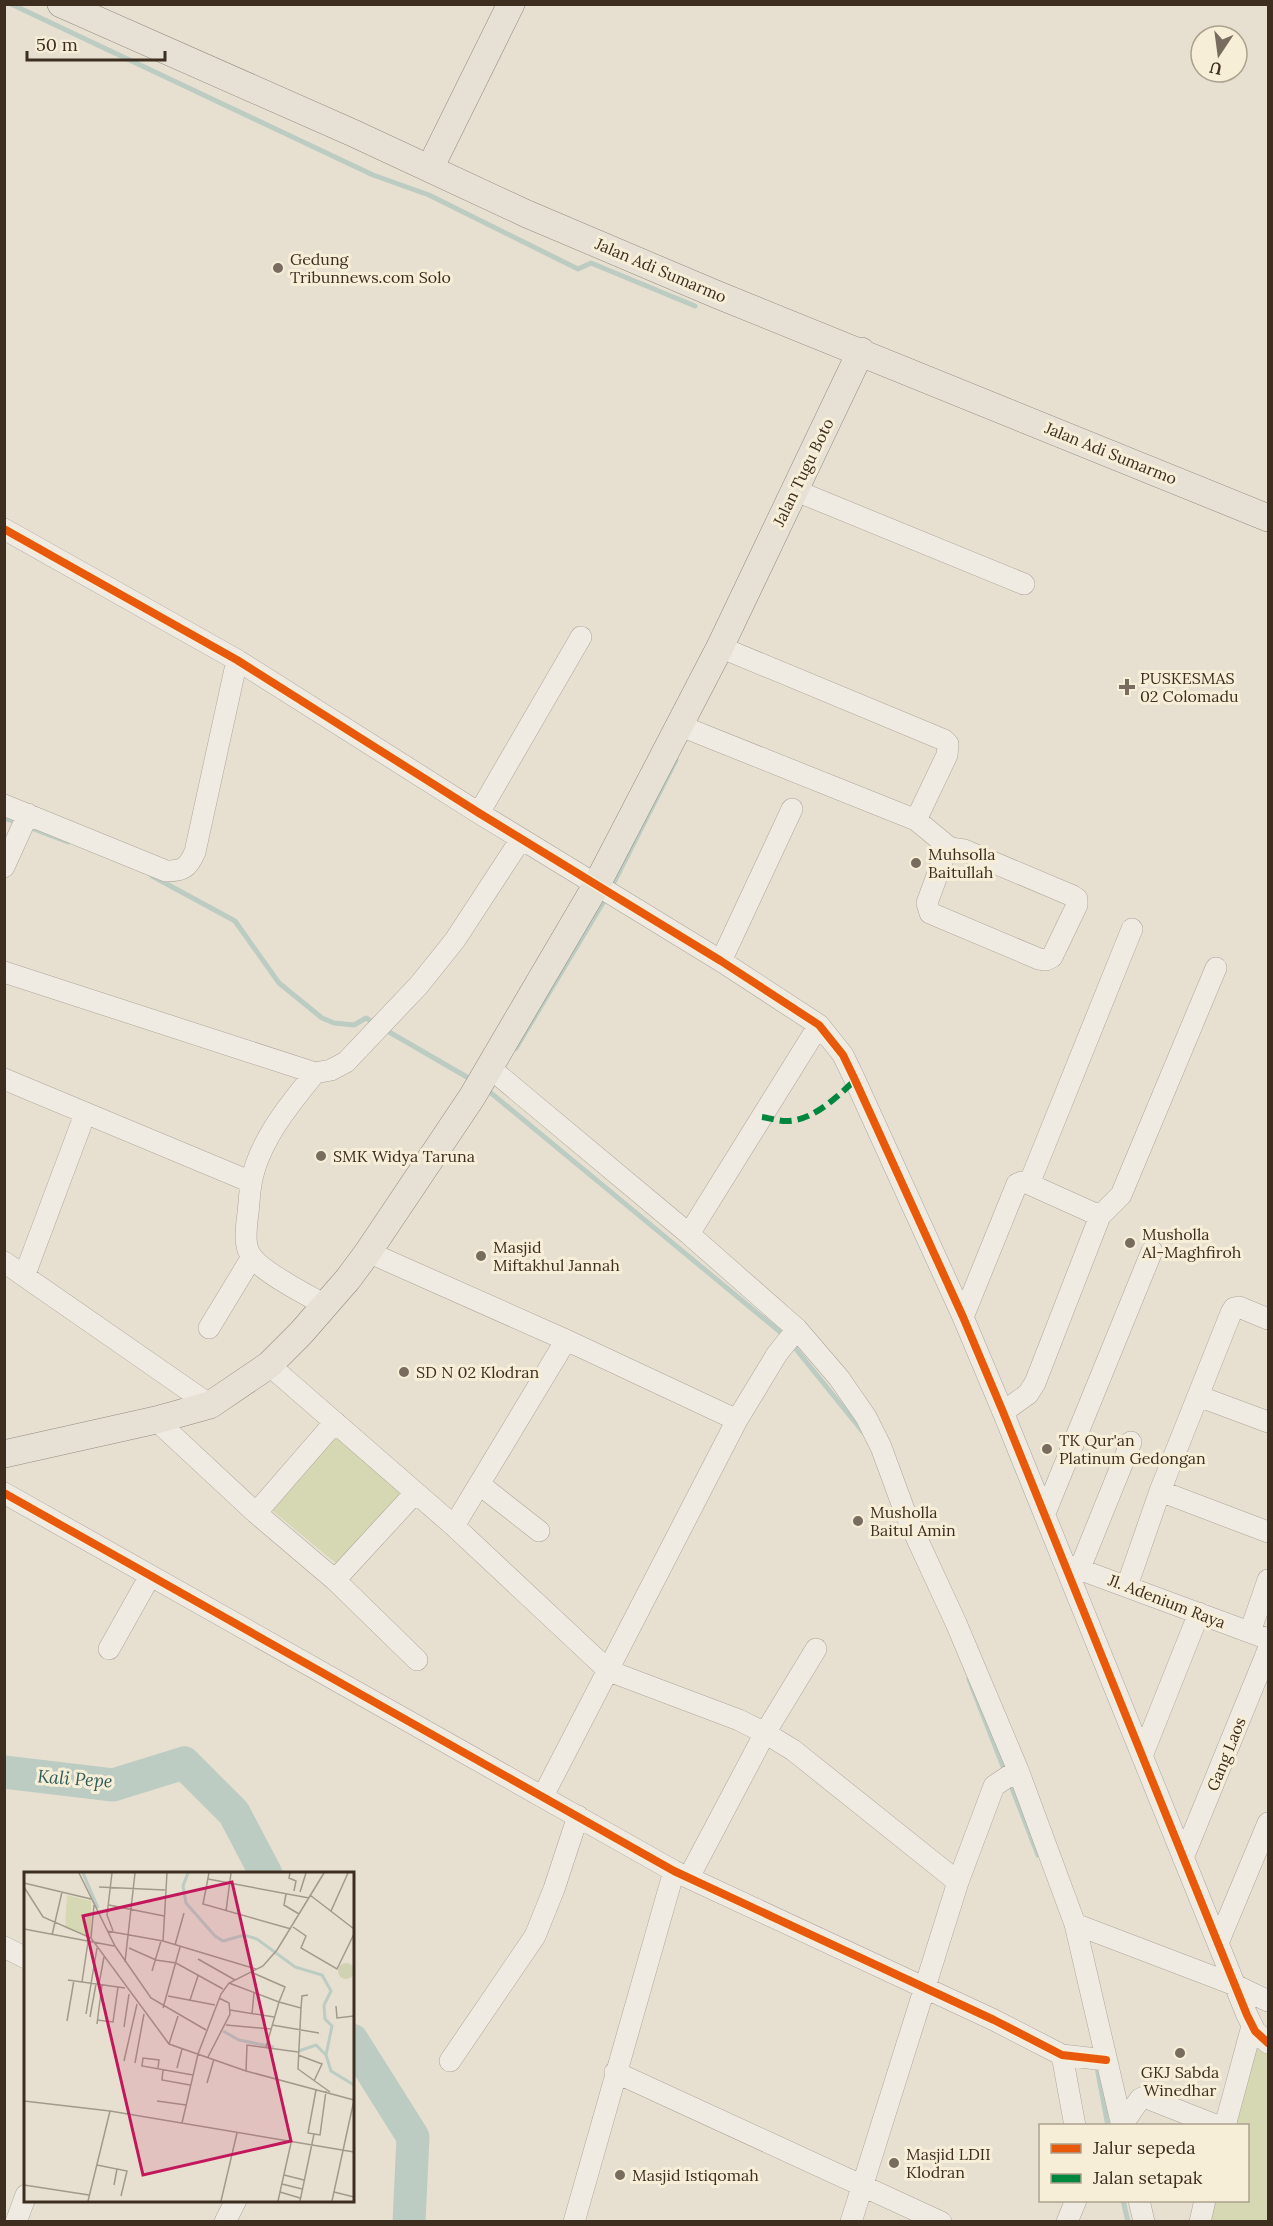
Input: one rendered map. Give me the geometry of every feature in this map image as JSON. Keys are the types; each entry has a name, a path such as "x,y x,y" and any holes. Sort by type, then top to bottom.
{"main road":[{"name":"Jalan Adi Sumarmo","path":"60,4 430,168 528,214 718,295 1269,518"},
{"path":"430,168 511,4"},
{"name":"Jalan Tugu Boto","path":"6,1453 156,1420 210,1405 269,1365 325,1305 368,1252 472,1097 495,1073 606,889 727,650 740,604 861,351"}],"street":[{"path":"794,490 1024,584"},
{"path":"4,529 237,660 479,813 721,961 819,1025 843,1055 963,1317 1045,1513 1072,1566 1142,1756 1252,2026 1259,2036 1269,2043"},
{"path":"479,813 581,637"},
{"path":"727,650 944,740 948,748 947,755 916,820"},
{"path":"4,805 25,822 166,871 180,871 189,866 195,852 237,660"},
{"path":"688,729 916,820 950,848 964,850 1075,897 1077,905 1052,957 1046,960 1039,959 930,913 927,903 945,854 950,848"},
{"path":"721,961 792,809"},
{"path":"4,867 25,822"},
{"path":"4,972 315,1073 338,1067 419,985 463,929 521,839"},
{"path":"963,1317 1014,1188 1033,1175 1132,929"},
{"path":"1003,1412 1028,1394 1035,1383 1109,1208 1216,968"},
{"path":"689,1234 819,1025"},
{"path":"315,1073 273,1129 251,1182 247,1246 252,1257 280,1279 325,1305"},
{"path":"495,1073 689,1234 794,1332 854,1398 873,1431 906,1515 956,1623 1008,1776 1075,1924 1086,2058 1075,2124"},
{"path":"4,1078 251,1182"},
{"path":"25,1274 85,1114"},
{"path":"1033,1175 1109,1208"},
{"path":"1045,1513 1152,1251"},
{"path":"368,1252 566,1340 737,1420"},
{"path":"209,1328 252,1257"},
{"path":"4,1262 25,1274 210,1405"},
{"path":"1127,1586 1160,1491 1232,1310 1239,1307 1269,1319"},
{"path":"543,1796 737,1420 777,1354 794,1332"},
{"path":"454,1526 566,1340"},
{"path":"269,1365 454,1526 609,1671 739,1720 765,1733 793,1750 958,1882"},
{"path":"1198,1396 1269,1422"},
{"path":"156,1420 256,1513 335,1580 417,1660"},
{"path":"256,1513 336,1422"},
{"path":"1072,1566 1131,1442"},
{"path":"479,1484 539,1531"},
{"path":"1160,1491 1269,1532"},
{"path":"4,1493 681,1874 776,1920 1086,2058 1121,2124"},
{"path":"335,1580 415,1493"},
{"name":"Jl. Adenium Raya","path":"1072,1566 1259,1635"},
{"path":"109,1649 150,1576"},
{"path":"1259,1635 1269,1580"},
{"path":"1142,1756 1199,1613"},
{"path":"574,2222 615,2072 681,1874 816,1649"},
{"name":"Gang Laos","path":"1183,1858 1269,1650"},
{"path":"851,2222 958,1882 986,1806 1008,1776"},
{"path":"450,2061 535,1936 579,1816"},
{"path":"1218,1943 1269,1823"},
{"path":"1075,1924 1235,1985 1269,2001"},
{"path":"4,1947 24,1957"},
{"path":"1226,2124 1252,2026"},
{"path":"615,2072 941,2222"},
{"path":"1123,2124 1140,2099 1144,2097 1213,2124"},
{"path":"4,2218 14,2222 24,2200"},
{"path":"225,2222 236,2202"},
{"path":"1067,2222 1075,2202"},
{"path":"1139,2202 1144,2222"},
{"path":"1200,2222 1205,2202"}],"green space":[{"path":"335,1436 406,1496 343,1569 268,1507"},
{"path":"1251,2045 1268,2055 1268,2221 1200,2222 1206,2202 1249,2202 1249,2124 1228,2124"}],"waterway":[{"path":"11,4 373,175 429,195 578,269 591,263 695,306"},
{"path":"611,888 676,760"},
{"path":"4,818 18,823"},
{"path":"26,826 68,842"},
{"path":"152,876 235,921 279,983 322,1018 334,1023 354,1025 366,1018 376,1024"},
{"path":"516,1048 607,896"},
{"path":"384,1029 472,1080"},
{"path":"485,1088 785,1336"},
{"path":"791,1343 863,1432"},
{"path":"969,1679 1006,1774"},
{"name":"Kali Pepe","path":"4,1772 113,1785 184,1763 234,1813 265,1872"},
{"path":"1010,1783 1038,1855"},
{"name":"Kali Pepe","path":"354,2043 413,2137 409,2222"},
{"path":"1096,2062 1108,2124"},
{"path":"1123,2202 1128,2222"}],"marked path":[{"path":"762,1117 780,1121 806,1117 824,1107 855,1080"}],"cycle path":[{"path":"4,529 237,660 479,813 721,961 819,1025 843,1055 963,1317 1247,2015 1255,2031 1268,2043"},
{"path":"4,1493 674,1871 994,2020 1062,2055 1106,2060"}],"place":[{"name":"Gedung Tribunnews.com Solo","path":"278,268"},
{"name":"PUSKESMAS 02 Colomadu","path":"1127,687"},
{"name":"Muhsolla Baitullah","path":"916,863"},
{"name":"SMK Widya Taruna","path":"321,1156"},
{"name":"Musholla Al-Maghfiroh","path":"1130,1243"},
{"name":"Masjid Miftakhul Jannah","path":"481,1256"},
{"name":"SD N 02 Klodran","path":"404,1372"},
{"name":"TK Qur'an Platinum Gedongan","path":"1047,1449"},
{"name":"Musholla Baitul Amin","path":"858,1521"},
{"name":"GKJ Sabda Winedhar","path":"1180,2053"},
{"name":"Masjid LDII Klodran","path":"894,2163"},
{"name":"Masjid Istiqomah","path":"620,2175"}]}
